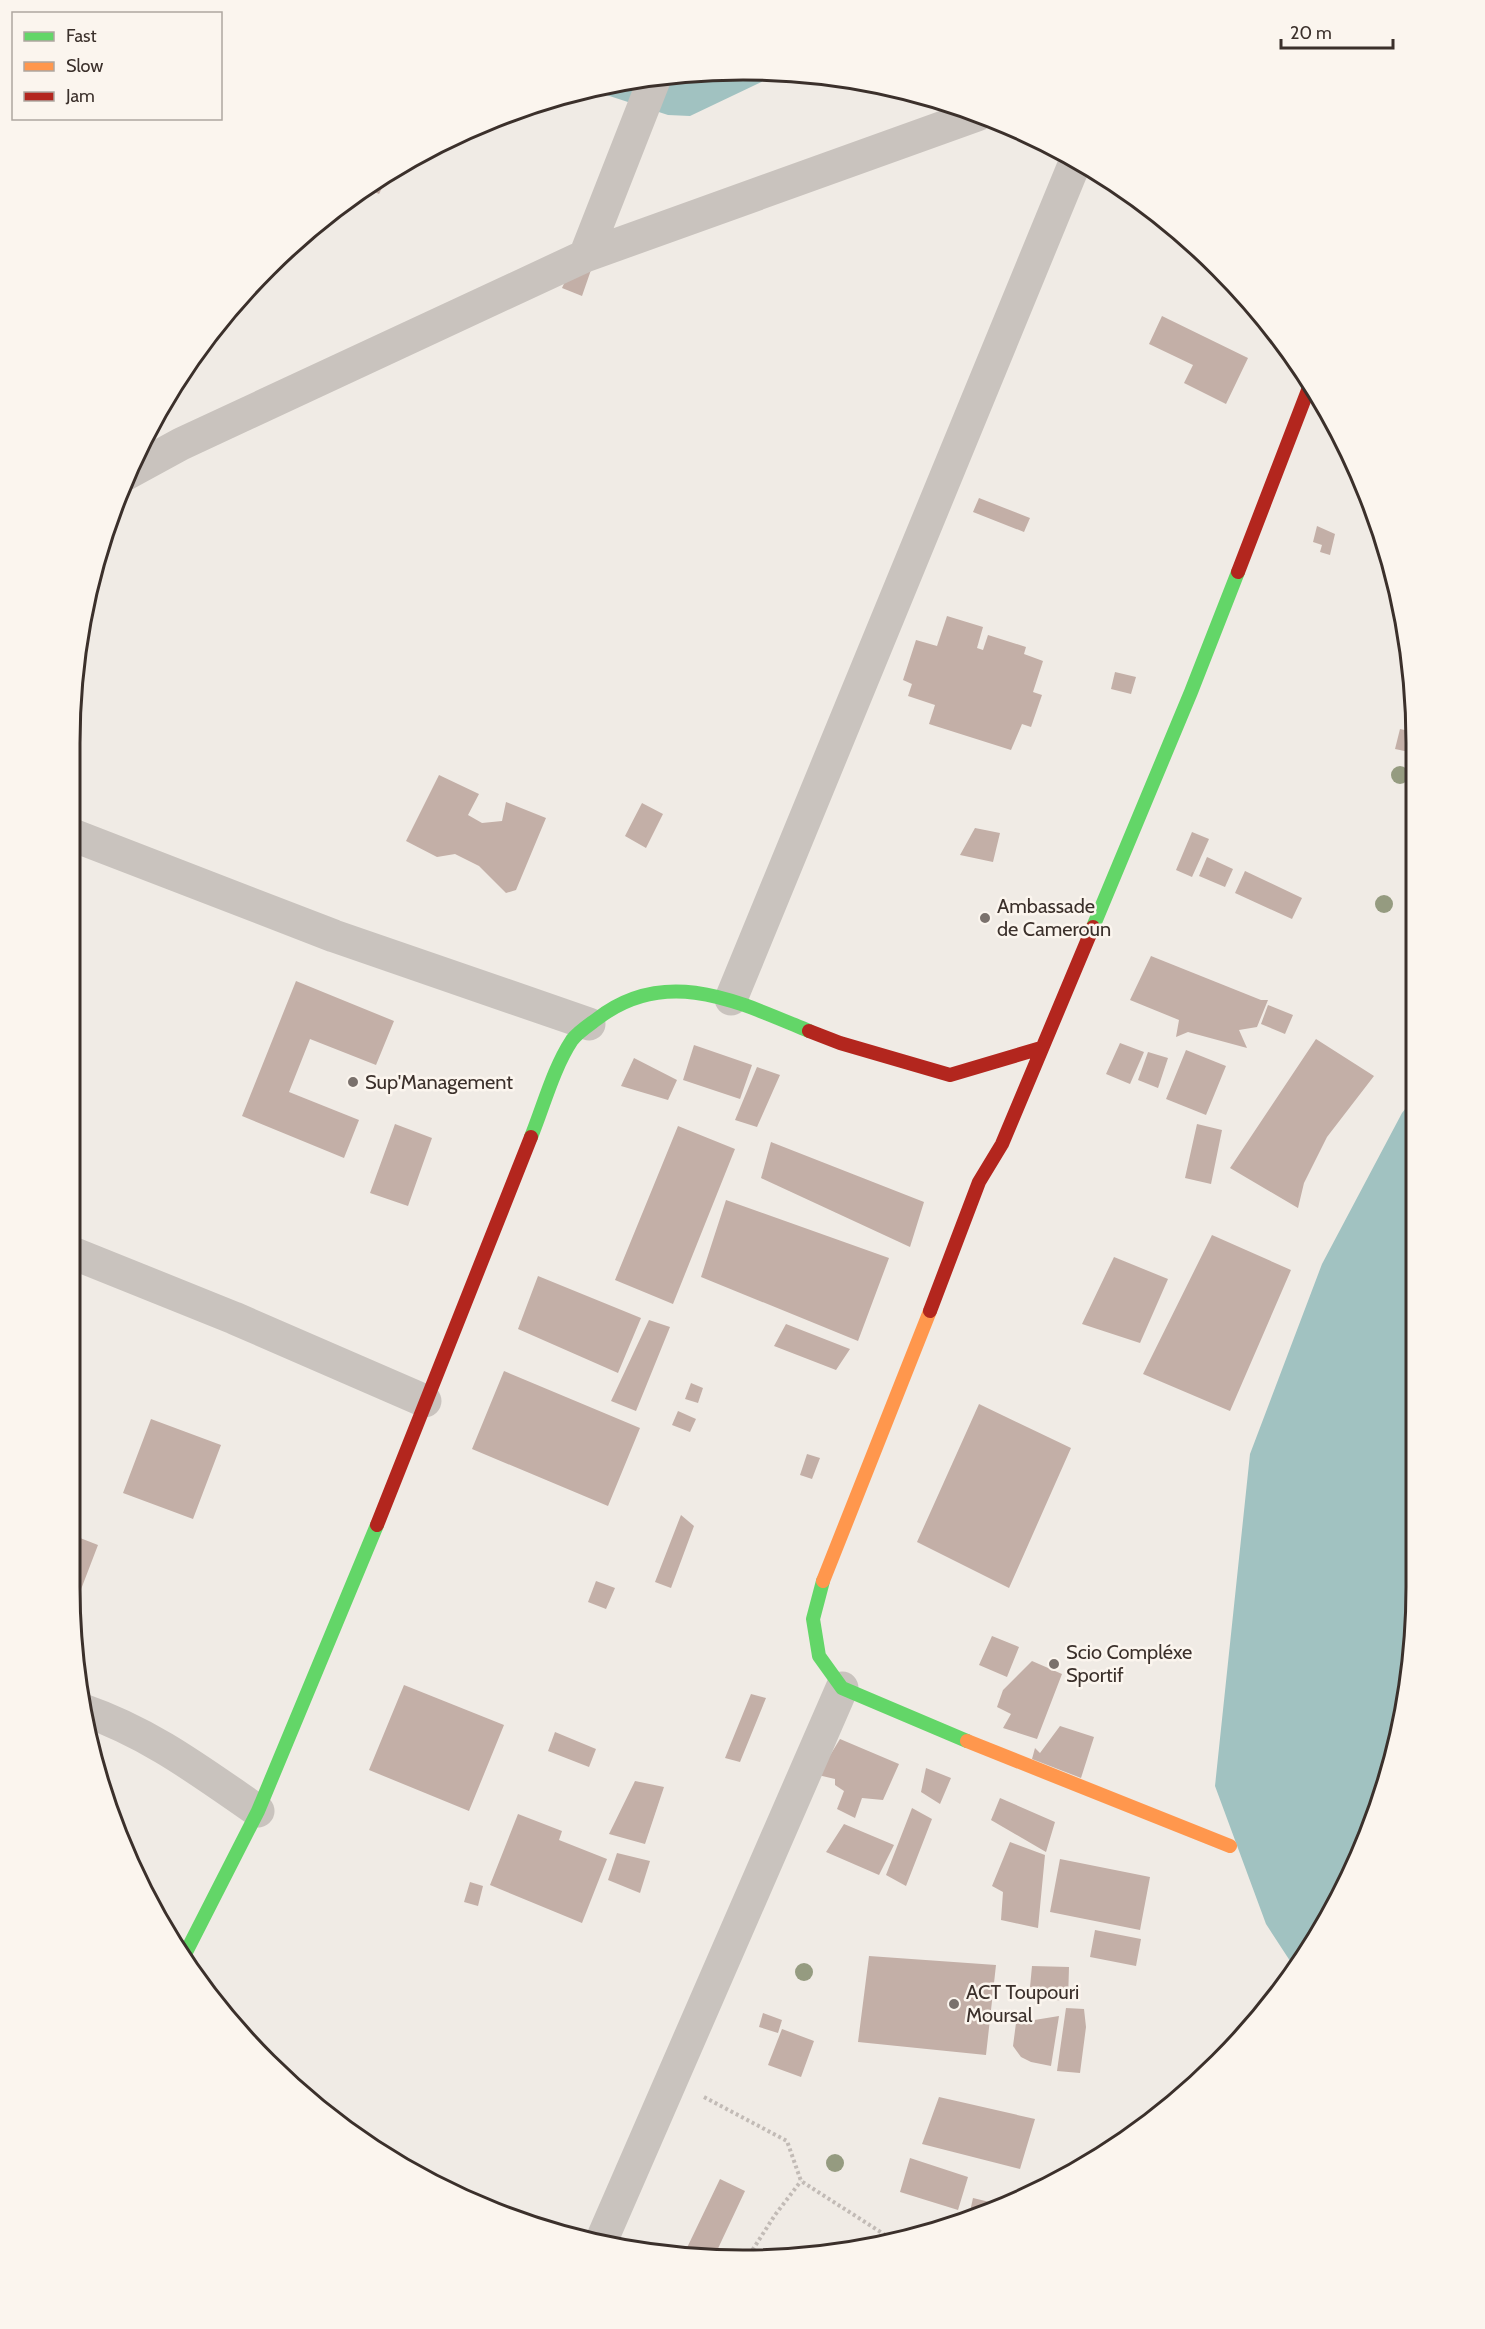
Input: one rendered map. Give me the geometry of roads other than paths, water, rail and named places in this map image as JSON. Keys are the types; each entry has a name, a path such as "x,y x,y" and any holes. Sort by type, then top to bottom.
{"street":[{"path":"585,256 652,86"},
{"path":"140,466 182,444 585,256 966,119"},
{"path":"731,999 1073,167"},
{"path":"1230,1846 842,1688 819,1656 813,1618 822,1584 979,1182 1002,1144 1191,692 1306,394"},
{"path":"80,838 334,936 589,1024"},
{"path":"187,1949 258,1810 372,1537 564,1054 574,1037 610,1009 631,999 662,993 706,994 731,999 840,1043 950,1076 1041,1048"},
{"path":"80,1256 234,1318 425,1401"},
{"path":"604,2235 842,1688"},
{"path":"91,1713 110,1719 161,1745 258,1810"}],"water":[{"path":"699,81 764,81 690,116 668,115 604,94 656,85"},
{"path":"1406,1108 1406,1586 1400,1673 1383,1758 1355,1840 1317,1918 1290,1961 1266,1924 1215,1786 1250,1454 1322,1264"}],"place":[{"name":"Ambassade de Cameroun","path":"985,918"},
{"name":"Sup'Management","path":"353,1082"},
{"name":"Scio Compléxe Sportif","path":"1054,1664"},
{"name":"ACT Toupouri Moursal","path":"954,2004"}]}
